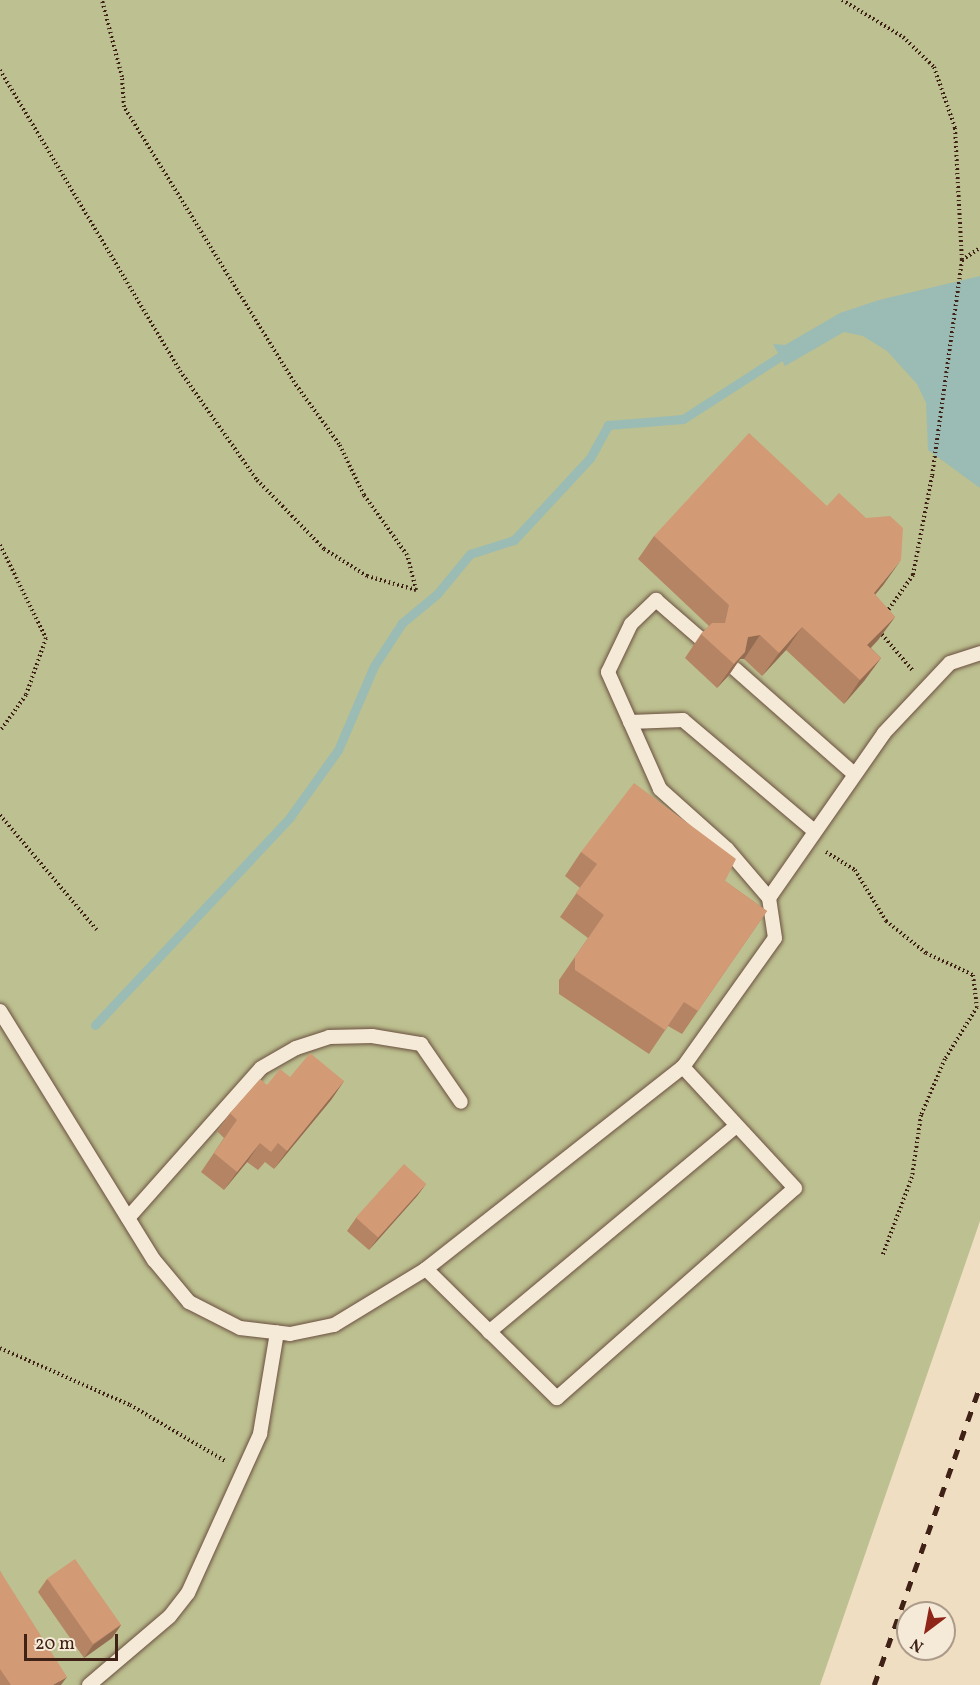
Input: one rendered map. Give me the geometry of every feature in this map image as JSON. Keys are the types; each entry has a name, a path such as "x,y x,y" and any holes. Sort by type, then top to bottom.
{"lane":[{"path":"0,1011 128,1218 189,1302 240,1328 278,1332 334,1325 426,1269 682,1067 775,938 770,898 727,849 660,789 608,672 631,624 656,600 702,640"},
{"path":"770,898 796,854 854,774 928,687 950,663 980,652"},
{"path":"735,669 854,774"},
{"path":"630,722 683,720 813,830"},
{"path":"128,1218 261,1068 296,1048 329,1037 372,1036 421,1044 461,1102"},
{"path":"426,1269 556,1398 795,1188 735,1127 682,1067"},
{"path":"489,1332 735,1127"},
{"path":"89,1685 170,1616 188,1593 243,1473 271,1395 278,1332"}],"path":[{"path":"0,70 180,371 257,480 324,549 367,576 416,590 407,555 364,495 339,444 294,382 124,107 122,77 102,0"},
{"path":"842,0 903,37 934,68 955,128 962,260 932,476 913,575 876,627 928,687"},
{"path":"962,260 980,248"},
{"path":"0,545 46,638 26,695 0,731"},
{"path":"0,815 97,930"},
{"path":"796,854 827,852 855,870 886,921 926,953 973,975 977,1008 945,1059 921,1115 912,1178 882,1257"},
{"path":"0,1348 130,1405 243,1473"}],"green space":[{"path":"0,0 980,0 980,1221 820,1685 0,1685"}],"water":[{"path":"980,276 980,488 928,450 926,403 917,384 887,351 863,336 844,332 785,366 773,344 785,345 840,313 879,300"}],"building":[{"path":"749,433 827,506 839,493 866,518 890,516 903,528 901,560 874,593 895,617 867,645 881,658 860,680 802,627 779,653 760,635 748,637 745,652 734,664 701,634 712,623 725,623 729,605 654,536"},
{"path":"634,783 736,859 725,881 767,911 698,1011 684,1002 665,1030 575,970 575,957 604,915 576,893 597,864 581,852"},
{"path":"310,1053 344,1081 287,1151 278,1143 271,1152 260,1143 237,1172 214,1153 237,1120 230,1113 260,1079 267,1085 280,1069 290,1077"},
{"path":"404,1164 426,1184 378,1238 356,1218"},
{"path":"75,1559 121,1625 93,1644 47,1579"},
{"path":"0,1571 67,1677 53,1685 11,1685 0,1669"}],"waterway":[{"path":"95,1025 290,817 338,750 374,666 402,623 437,594 470,554 514,540 590,458 608,425 683,419 790,350"}],"railway":[{"path":"874,1685 980,1385"}]}
